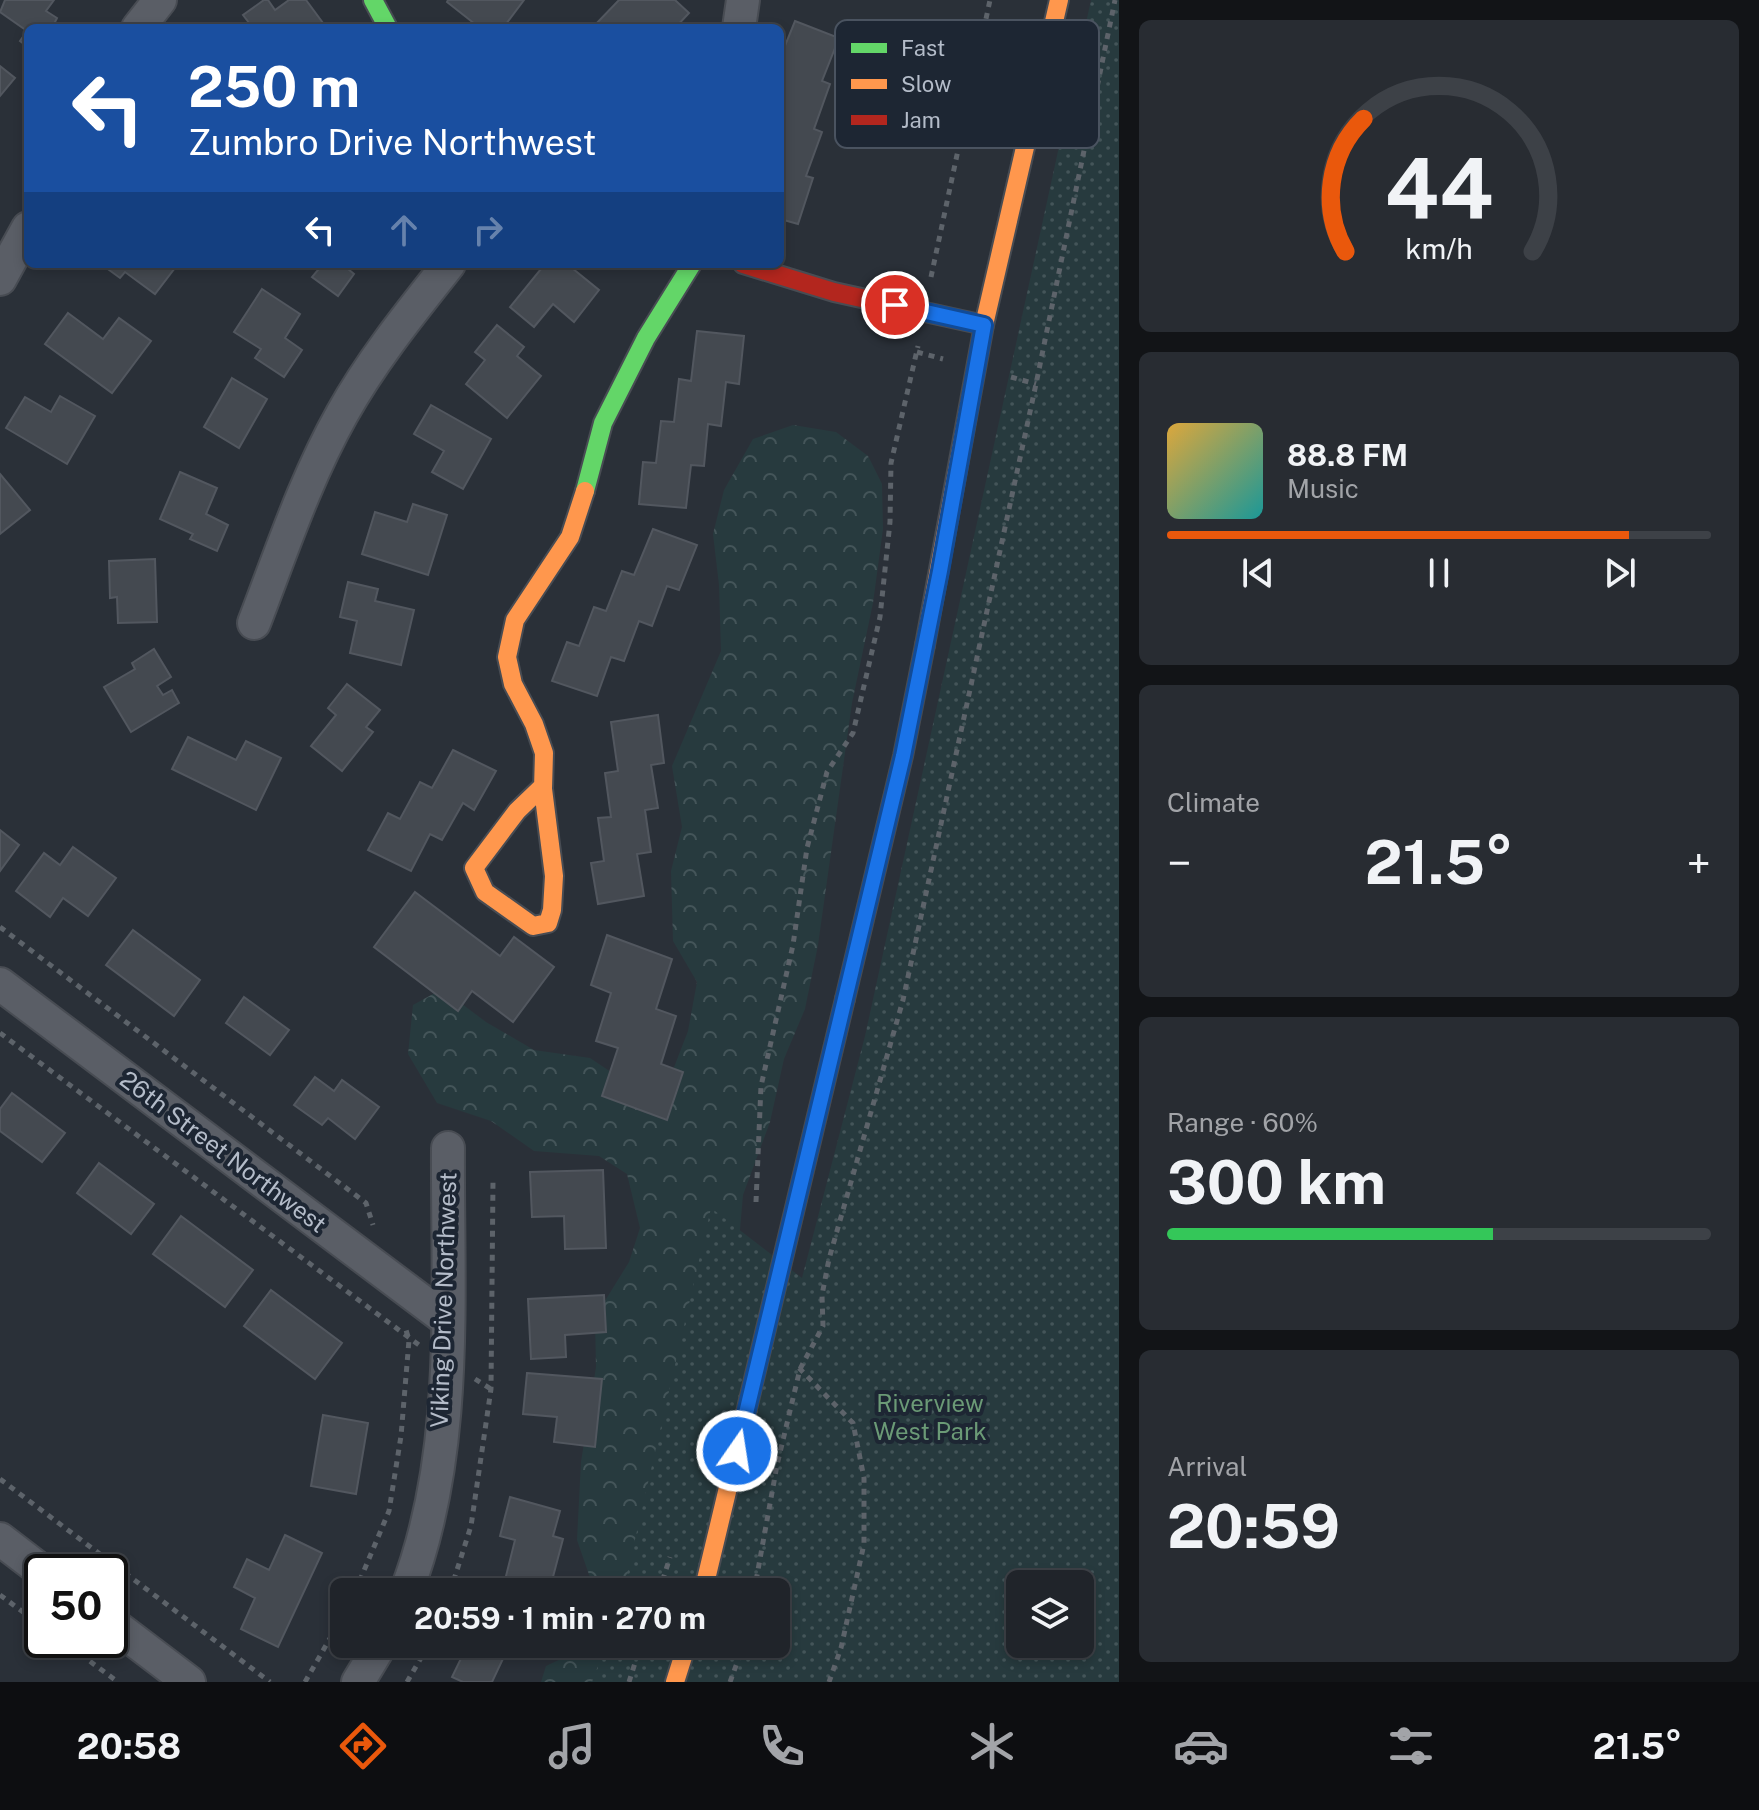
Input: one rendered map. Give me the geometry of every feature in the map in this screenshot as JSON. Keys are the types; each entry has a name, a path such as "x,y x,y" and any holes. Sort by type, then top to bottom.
{"main road":[{"path":"373,0 386,24"},
{"path":"1054,20 1059,0"},
{"path":"706,1578 903,756 984,325 1025,148"},
{"path":"543,786 517,811 474,868 485,892 533,926 548,923 555,896 543,786 545,756 541,739 512,685 507,665 510,634 522,610 570,537 603,423 646,338 690,268"},
{"path":"756,268 834,292 984,325"},
{"path":"675,1682 683,1658"}],"street":[{"path":"141,24 160,0"},
{"path":"740,24 743,0"},
{"path":"0,279 24,235"},
{"path":"254,623 311,475 341,414 372,363 446,268"},
{"name":"26th Street Northwest","path":"0,984 447,1320"},
{"name":"Viking Drive Northwest","path":"410,1578 433,1495 445,1410 448,1148"},
{"path":"0,1539 24,1557"},
{"path":"128,1636 189,1682"},
{"path":"358,1682 373,1658"}],"path":[{"path":"986,20 990,0"},
{"path":"1099,78 1115,0"},
{"path":"931,278 959,148"},
{"path":"757,1578 777,1465 800,1369 823,1326 822,1295 829,1259 903,1000 1085,148"},
{"path":"756,1209 761,1086 793,945 807,848 827,772 853,733 880,617 890,522 891,463 917,352"},
{"path":"0,927 366,1203"},
{"path":"0,1033 409,1340 401,1436 389,1511 361,1578"},
{"path":"454,1578 471,1526 485,1447 491,1389 493,1181"},
{"path":"800,1369 853,1423 864,1478 864,1544 841,1648 829,1682"},
{"path":"0,1479 270,1682"},
{"path":"0,1595 24,1613"},
{"path":"305,1682 330,1638"},
{"path":"85,1658 118,1682"},
{"path":"407,1682 421,1658"},
{"path":"629,1682 637,1658"},
{"path":"730,1682 739,1658"}],"green space":[{"name":"Riverview West Park","path":"1091,0 1119,0 1119,1682 592,1682 601,1658 790,1658 790,1578 626,1578 711,1208 802,1278 865,1036 1059,148 1099,148 1099,20 1087,20"},
{"path":"793,425 836,432 868,456 882,484 883,529 873,603 852,703 818,945 805,1009 784,1059 770,1122 743,1195 734,1299 690,1578 590,1578 577,1540 581,1462 596,1367 595,1317 629,1262 640,1228 627,1174 599,1156 534,1151 491,1121 437,1103 408,1054 413,1005 442,989 486,1022 534,1050 590,1058 644,1094 666,1088 688,1031 697,982 673,941 671,871 682,827 672,766 721,651 719,585 713,534 724,490 753,439"},
{"path":"563,1658 666,1658 656,1682 541,1682 546,1666"}],"building":[{"path":"5,0 54,0 46,11 57,18 54,24 24,24 24,29 0,12"},
{"path":"264,0 268,0 275,10 289,0 306,0 323,23 250,24 243,15"},
{"path":"524,0 506,24 475,24 447,2"},
{"path":"619,0 675,0 689,13 679,24 596,24"},
{"path":"795,21 835,36 835,48 822,81 830,84 814,129 822,132 806,176 813,178 798,224 784,220 784,48"},
{"path":"0,66 15,78 0,96"},
{"path":"106,268 175,268 155,294 125,272 120,278"},
{"path":"315,268 347,268 354,274 338,296 312,277 318,270"},
{"path":"542,268 572,268 599,290 574,322 553,304 534,327 510,307"},
{"path":"262,289 300,314 285,338 302,350 284,377 255,358 261,349 234,332"},
{"path":"68,313 103,339 119,318 151,341 112,393 45,344"},
{"path":"497,325 524,347 517,356 541,376 507,418 466,384 485,360 475,352"},
{"path":"697,331 744,336 739,384 726,382 721,426 708,424 704,466 691,465 686,508 639,504 643,462 656,463 661,421 674,422 679,379 691,381"},
{"path":"232,378 267,399 239,448 204,427"},
{"path":"60,396 95,416 67,464 6,428 25,397 51,412"},
{"path":"431,405 491,439 463,489 432,472 444,451 414,434"},
{"path":"180,472 217,488 206,514 228,525 217,551 190,539 193,534 160,519"},
{"path":"0,474 30,510 0,534"},
{"path":"413,504 447,515 428,575 362,554 375,512 407,522"},
{"path":"653,529 697,545 679,590 667,586 652,626 639,621 624,661 611,657 597,696 552,681 567,642 579,646 594,607 606,611 622,571 634,575"},
{"path":"155,559 157,622 118,623 117,597 110,598 109,561"},
{"path":"348,582 378,589 375,601 414,610 401,665 350,653 357,621 340,617"},
{"path":"154,649 171,677 157,686 163,695 172,690 179,703 131,732 104,687 135,669 132,663"},
{"path":"347,684 380,710 366,727 373,732 342,771 311,746 336,715 328,708"},
{"path":"658,715 664,763 651,765 658,808 645,810 651,852 637,854 644,896 598,904 591,863 604,861 598,818 611,817 605,773 618,771 611,722"},
{"path":"188,737 236,760 246,741 281,758 256,810 172,769"},
{"path":"453,750 496,771 474,810 463,803 442,840 430,834 411,871 368,850 388,813 400,819 420,782 432,788"},
{"path":"0,830 19,845 0,871"},
{"path":"73,847 116,878 88,916 63,898 50,917 16,891 44,853 60,865"},
{"path":"415,892 500,956 514,937 554,967 513,1022 472,991 458,1011 374,947"},
{"path":"133,930 200,980 174,1016 106,965"},
{"path":"607,935 672,959 656,1009 676,1016 661,1064 683,1072 667,1120 602,1096 618,1048 596,1041 611,993 591,985"},
{"path":"244,997 289,1030 270,1055 226,1023"},
{"path":"315,1077 334,1091 342,1080 379,1107 355,1139 328,1118 322,1125 294,1105"},
{"path":"12,1093 65,1133 42,1162 0,1131 0,1109"},
{"path":"99,1163 154,1204 131,1234 77,1193"},
{"path":"603,1170 606,1248 565,1249 564,1216 532,1217 530,1172"},
{"path":"181,1216 253,1270 225,1307 153,1254"},
{"path":"271,1290 342,1343 315,1379 244,1326"},
{"path":"604,1295 606,1332 565,1335 566,1357 531,1359 528,1299"},
{"path":"527,1373 602,1379 595,1447 554,1442 557,1417 523,1414"},
{"path":"323,1415 368,1423 356,1494 311,1486"},
{"path":"510,1497 560,1511 553,1536 563,1539 553,1578 506,1578 515,1540 500,1536"},
{"path":"285,1535 322,1553 278,1647 241,1629 255,1598 234,1587 247,1559 269,1570"},
{"path":"461,1658 503,1658 492,1682 463,1682 452,1677"}],"traffic: fast":[{"path":"373,0 386,24"},
{"path":"585,491 603,423 646,338 690,268"},
{"path":"845,999 903,756 925,645"}],"traffic: slow":[{"path":"1054,20 1059,0"},
{"path":"925,645 984,325 1025,148"},
{"path":"543,786 517,811 474,868 485,892 533,926 548,923 552,910 554,876 543,789 544,753 534,724 513,684 507,657 515,620 570,537 585,491"},
{"path":"706,1578 845,999"},
{"path":"675,1682 683,1658"}],"traffic: jam":[{"path":"756,268 834,292 984,325"}],"route":[{"path":"737,1451 903,756 984,325 895,305"}]}
